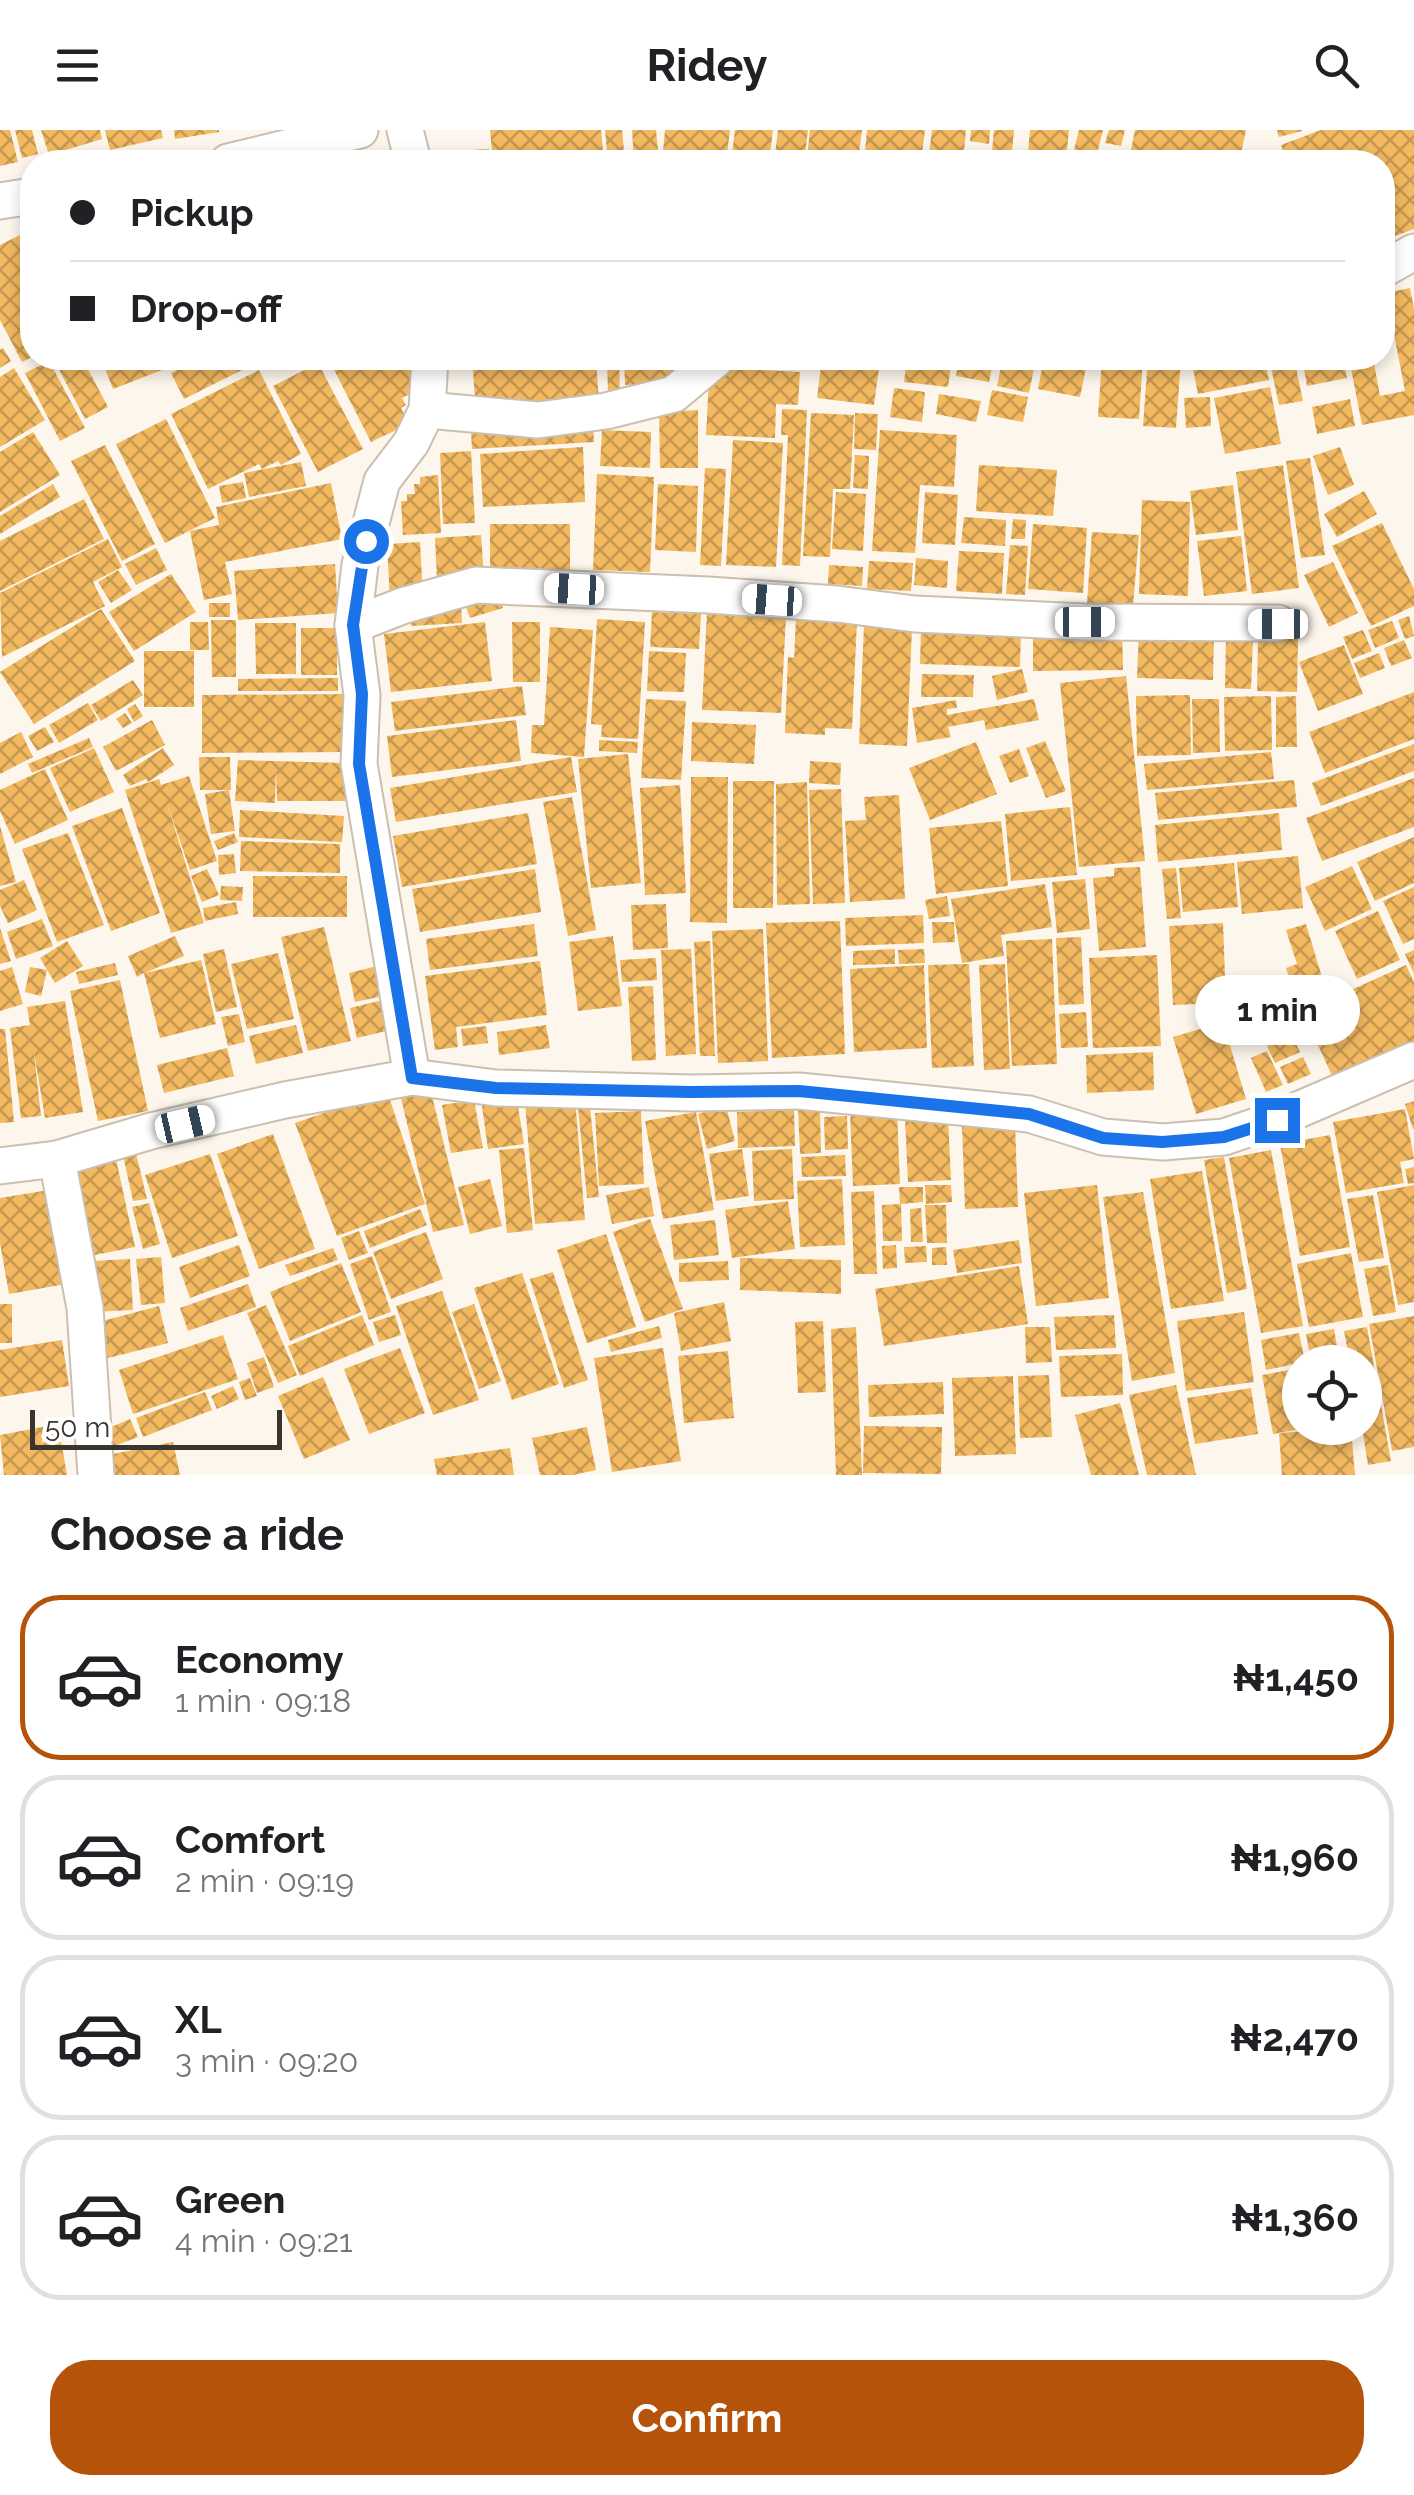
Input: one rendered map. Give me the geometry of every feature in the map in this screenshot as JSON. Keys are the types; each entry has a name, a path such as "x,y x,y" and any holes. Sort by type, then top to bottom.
{"street":[{"path":"278,150 360,130"},
{"path":"412,1078 359,764 362,694 353,625 360,564 382,481 411,443 427,410 429,370"},
{"path":"427,410 538,420 606,411 674,394 703,370"},
{"path":"353,625 476,585 837,604 915,614 1066,622 1278,624"},
{"path":"0,1166 57,1159 151,1131 285,1100 412,1078 496,1088 818,1092 1029,1114 1103,1138 1162,1142 1224,1137 1277,1120 1414,1060"},
{"path":"57,1159 85,1308 96,1475"}],"building":[{"path":"0,130 10,130 18,162 0,166"},
{"path":"15,130 32,130 37,150 20,150"},
{"path":"41,130 100,130 102,139 66,150 47,150"},
{"path":"105,130 161,130 163,138 110,150"},
{"path":"174,130 219,130 219,132 175,139"},
{"path":"490,130 601,130 603,150 492,150"},
{"path":"605,130 622,130 624,150 607,150"},
{"path":"632,130 656,130 658,150 633,150"},
{"path":"665,130 730,130 728,150 663,150"},
{"path":"735,130 773,130 770,150 732,150"},
{"path":"778,130 808,130 806,150 776,150"},
{"path":"810,130 862,130 860,150 808,150"},
{"path":"867,130 925,130 922,150 865,150"},
{"path":"932,130 966,130 964,150 930,150"},
{"path":"971,130 990,130 989,144 970,141"},
{"path":"994,130 1014,130 1012,150 992,150"},
{"path":"1030,130 1069,130 1067,150 1028,150"},
{"path":"1079,130 1103,130 1098,150 1074,150"},
{"path":"1109,130 1125,130 1121,146 1105,143"},
{"path":"1135,130 1246,130 1242,150 1131,150"},
{"path":"1277,130 1302,130 1302,131 1279,137"},
{"path":"1321,130 1414,130 1414,229 1395,236 1395,150 1283,150 1281,145"},
{"path":"20,235 20,358 0,320 0,245"},
{"path":"1410,288 1414,309 1414,415 1362,425 1351,370 1375,370 1380,396 1405,391 1395,339 1395,291"},
{"path":"3,348 11,361 0,368 0,350"},
{"path":"14,368 45,420 0,447 0,377"},
{"path":"54,370 85,428 60,441 25,373"},
{"path":"59,370 88,370 108,407 85,419"},
{"path":"106,370 162,370 113,389"},
{"path":"177,370 242,370 184,399 171,373"},
{"path":"259,370 301,454 281,465 278,461 262,469 259,464 208,489 171,414"},
{"path":"304,370 322,370 363,449 318,472 273,386"},
{"path":"334,370 419,370 420,389 402,398 406,405 401,408 409,424 371,442"},
{"path":"473,370 597,370 599,402 476,412"},
{"path":"607,370 619,370 620,393 608,394"},
{"path":"624,370 681,370 682,384 625,385"},
{"path":"723,370 800,372 798,405 776,404 775,438 706,435 709,380 721,380"},
{"path":"820,370 879,370 874,405 817,398"},
{"path":"906,370 950,370 948,387 904,382"},
{"path":"957,370 992,370 989,382 956,376"},
{"path":"1000,370 1034,370 1029,393 997,386"},
{"path":"1042,370 1086,370 1080,397 1038,389"},
{"path":"1101,370 1142,370 1139,419 1098,417"},
{"path":"1147,370 1180,370 1176,428 1143,426"},
{"path":"1193,370 1267,370 1269,380 1198,394"},
{"path":"1272,370 1297,370 1303,401 1279,405"},
{"path":"1304,370 1345,370 1347,378 1307,386"},
{"path":"1270,387 1281,444 1225,454 1214,398"},
{"path":"894,388 925,392 922,422 890,417"},
{"path":"992,390 1028,397 1023,422 987,415"},
{"path":"939,394 981,401 976,422 936,414"},
{"path":"1210,397 1211,426 1186,428 1184,398"},
{"path":"1350,399 1355,426 1317,434 1312,407"},
{"path":"782,409 807,410 800,566 782,565 788,435 781,435"},
{"path":"698,410 698,468 660,468 659,412"},
{"path":"811,413 854,415 850,489 833,489 830,557 803,556"},
{"path":"855,413 878,414 876,450 854,449"},
{"path":"166,419 215,518 165,543 116,444"},
{"path":"593,425 594,442 472,449 471,432"},
{"path":"602,430 651,432 650,468 600,466"},
{"path":"880,430 957,435 954,487 920,485 915,553 872,551"},
{"path":"33,432 60,475 0,512 0,452"},
{"path":"733,440 783,443 776,567 726,565"},
{"path":"105,445 155,544 122,561 71,461"},
{"path":"583,447 585,502 483,507 480,454"},
{"path":"1340,447 1354,485 1328,495 1313,456"},
{"path":"471,451 475,523 443,524 440,453"},
{"path":"855,455 869,456 868,489 853,488"},
{"path":"1310,458 1325,555 1301,558 1286,461"},
{"path":"301,462 306,486 249,497 244,473"},
{"path":"979,465 1057,470 1053,516 976,511"},
{"path":"1283,465 1299,588 1252,594 1236,472"},
{"path":"705,468 726,469 721,566 700,565"},
{"path":"597,474 654,477 650,572 593,570"},
{"path":"438,475 441,533 403,535 401,501 407,501 407,494 415,494 414,484 420,484 420,477"},
{"path":"243,482 246,498 222,503 219,486"},
{"path":"331,483 342,539 225,562 232,594 204,600 190,531 219,525 216,507"},
{"path":"53,484 60,497 0,534 0,516"},
{"path":"658,484 698,486 696,552 655,550"},
{"path":"1233,485 1238,530 1196,535 1190,491"},
{"path":"1364,491 1377,514 1337,537 1324,514"},
{"path":"836,492 866,494 863,551 832,549"},
{"path":"925,492 958,495 955,545 922,543"},
{"path":"84,499 104,539 0,591 0,541"},
{"path":"1142,500 1190,502 1188,596 1139,594"},
{"path":"964,517 1006,520 1005,546 961,543"},
{"path":"1013,519 1026,520 1025,539 1011,539"},
{"path":"1382,523 1414,589 1414,606 1371,626 1332,546"},
{"path":"490,524 570,524 570,575 490,575"},
{"path":"1033,524 1087,528 1083,593 1028,589"},
{"path":"1092,532 1139,535 1133,606 1087,603"},
{"path":"481,535 484,578 437,580 435,538"},
{"path":"1241,536 1247,591 1204,596 1197,541"},
{"path":"108,539 122,567 93,582 105,606 2,657 0,593"},
{"path":"420,542 423,598 390,600 387,544"},
{"path":"1010,545 1028,546 1025,595 1006,594"},
{"path":"156,548 167,570 136,585 125,564"},
{"path":"959,551 1004,553 1002,594 956,591"},
{"path":"916,558 948,561 947,588 914,585"},
{"path":"869,561 913,563 911,591 867,589"},
{"path":"1333,562 1358,613 1329,627 1304,575"},
{"path":"335,564 338,613 238,620 234,571"},
{"path":"829,565 863,567 862,586 828,584"},
{"path":"118,570 132,590 111,603 98,582"},
{"path":"171,574 196,612 134,651 109,612"},
{"path":"499,596 503,608 470,618 466,607"},
{"path":"209,603 230,603 230,617 209,617"},
{"path":"461,604 462,623 411,626 410,608"},
{"path":"101,609 135,661 34,724 0,672"},
{"path":"652,612 701,614 699,649 650,647"},
{"path":"707,612 786,616 781,713 702,710"},
{"path":"1409,616 1414,636 1405,639 1398,620"},
{"path":"796,617 857,620 852,729 825,728 825,735 785,733 788,657 794,658"},
{"path":"597,619 645,622 638,739 601,737 602,725 591,724"},
{"path":"211,620 236,620 236,677 212,677"},
{"path":"1392,621 1399,638 1375,648 1368,630"},
{"path":"190,622 208,622 209,650 190,650"},
{"path":"485,622 492,681 391,692 384,634"},
{"path":"512,622 540,622 540,682 513,682"},
{"path":"255,623 296,623 296,674 256,674"},
{"path":"864,625 912,627 907,746 859,744"},
{"path":"550,627 593,630 584,757 531,753 532,725 544,725"},
{"path":"301,628 337,628 337,675 301,675"},
{"path":"921,628 1021,631 1020,667 920,664"},
{"path":"1122,629 1123,670 1033,671 1033,630"},
{"path":"1363,630 1372,651 1352,659 1343,637"},
{"path":"1139,631 1214,634 1213,680 1137,678"},
{"path":"1226,637 1253,638 1251,689 1225,688"},
{"path":"1258,638 1298,639 1297,692 1257,691"},
{"path":"1404,640 1412,658 1391,666 1384,648"},
{"path":"1344,645 1363,694 1318,711 1299,662"},
{"path":"144,651 194,651 194,707 144,707"},
{"path":"649,651 686,653 684,692 647,691"},
{"path":"1379,653 1385,668 1360,678 1354,663"},
{"path":"1022,669 1028,692 997,700 992,676"},
{"path":"922,674 974,675 973,697 921,697"},
{"path":"1126,676 1145,861 1079,867 1060,683"},
{"path":"338,678 338,691 238,691 238,679"},
{"path":"133,680 143,695 101,721 91,705"},
{"path":"522,686 526,715 395,731 391,702"},
{"path":"1414,692 1414,739 1325,773 1309,732"},
{"path":"345,694 345,752 202,753 202,695"},
{"path":"1190,695 1191,755 1137,756 1136,696"},
{"path":"1271,696 1272,750 1225,751 1224,697"},
{"path":"1296,696 1297,747 1276,747 1276,697"},
{"path":"646,699 686,701 681,780 641,778"},
{"path":"1034,699 1039,720 986,730 984,720 948,727 951,737 917,743 912,708 956,700 957,708 947,709 947,715"},
{"path":"1192,699 1219,699 1220,752 1193,753"},
{"path":"88,703 98,720 59,743 49,725"},
{"path":"135,704 143,716 134,722 127,709"},
{"path":"125,713 132,723 123,728 116,719"},
{"path":"152,720 165,745 116,771 103,747"},
{"path":"516,720 521,761 392,777 387,736"},
{"path":"692,722 756,725 754,764 691,761"},
{"path":"45,727 54,742 37,751 28,736"},
{"path":"21,732 33,757 0,774 0,743"},
{"path":"89,738 93,747 32,773 28,764"},
{"path":"599,740 638,742 637,753 599,751"},
{"path":"1045,741 1066,791 1046,798 1026,748"},
{"path":"976,742 997,794 930,820 909,768"},
{"path":"1414,744 1414,771 1321,806 1312,783"},
{"path":"94,748 114,792 70,812 50,768"},
{"path":"163,748 174,765 148,782 146,779 130,786 123,775"},
{"path":"1019,749 1029,776 1010,783 999,756"},
{"path":"1271,752 1274,779 1147,790 1144,764"},
{"path":"628,754 641,883 591,888 578,759"},
{"path":"199,757 230,757 231,790 200,790"},
{"path":"571,757 577,792 396,822 390,788"},
{"path":"238,760 345,763 345,801 277,801 276,769 275,803 235,801"},
{"path":"810,761 841,763 840,785 809,783"},
{"path":"45,769 68,820 15,844 0,811 0,790"},
{"path":"189,776 217,861 190,870 167,803 204,923 171,933 125,790 159,779 161,785"},
{"path":"691,777 728,777 727,923 690,922"},
{"path":"1414,778 1414,827 1322,861 1306,818"},
{"path":"1294,780 1297,807 1158,820 1155,793"},
{"path":"733,781 774,781 773,908 733,908"},
{"path":"807,782 810,904 777,905 776,784"},
{"path":"680,785 686,893 645,895 640,788"},
{"path":"841,789 845,903 813,904 809,790"},
{"path":"229,790 235,831 211,834 205,794"},
{"path":"899,795 905,899 850,902 845,821 866,820 864,797"},
{"path":"572,797 596,930 568,936 543,802"},
{"path":"1070,807 1077,875 1011,881 1005,814"},
{"path":"122,808 160,913 111,931 72,826"},
{"path":"240,810 344,816 342,842 239,837"},
{"path":"528,813 537,864 402,887 393,836"},
{"path":"1279,813 1282,850 1158,862 1155,825"},
{"path":"1001,821 1008,886 936,894 929,828"},
{"path":"0,826 16,882 0,886"},
{"path":"68,833 104,925 57,942 22,849"},
{"path":"234,833 238,842 218,850 214,841"},
{"path":"1414,837 1414,883 1375,901 1357,862"},
{"path":"241,841 340,844 340,873 240,871"},
{"path":"234,854 236,873 219,875 218,855"},
{"path":"1298,856 1303,908 1242,914 1237,862"},
{"path":"1234,863 1238,907 1183,912 1179,868"},
{"path":"1352,866 1372,909 1325,931 1305,887"},
{"path":"1140,867 1146,947 1099,951 1093,878 1114,876 1114,868"},
{"path":"1176,868 1181,918 1167,919 1162,869"},
{"path":"207,869 219,895 202,902 191,876"},
{"path":"535,869 541,912 420,932 412,889"},
{"path":"253,876 347,876 347,917 253,917"},
{"path":"1085,879 1090,929 1057,933 1052,882"},
{"path":"24,880 37,910 8,923 0,906 0,890"},
{"path":"1045,884 1052,927 1001,935 1004,956 962,963 951,899"},
{"path":"221,886 243,887 242,901 220,900"},
{"path":"1414,887 1414,939 1403,944 1383,901"},
{"path":"947,896 950,916 929,919 925,900"},
{"path":"236,902 238,914 205,921 203,908"},
{"path":"666,904 668,948 633,950 631,905"},
{"path":"1378,911 1400,960 1357,979 1335,931"},
{"path":"923,915 924,943 846,946 845,918"},
{"path":"42,919 53,946 16,959 7,932"},
{"path":"840,921 845,1054 772,1058 766,923"},
{"path":"932,922 954,922 955,942 933,943"},
{"path":"1223,923 1226,1003 1173,1005 1169,926"},
{"path":"534,924 538,956 430,970 426,939"},
{"path":"1306,924 1322,977 1292,987 1286,968 1297,964 1286,930"},
{"path":"324,927 351,1041 308,1051 281,937"},
{"path":"0,928 11,961 0,964"},
{"path":"763,929 768,1061 718,1063 712,931"},
{"path":"175,936 184,956 145,973 201,960 216,1024 160,1038 144,973 137,977 128,956"},
{"path":"613,936 622,1006 578,1011 569,942"},
{"path":"1081,937 1084,1004 1059,1005 1056,938"},
{"path":"1052,939 1057,1064 1012,1066 1006,941"},
{"path":"67,941 83,966 55,983 40,958"},
{"path":"710,941 715,1056 700,1056 694,942"},
{"path":"224,949 237,1007 216,1012 203,954"},
{"path":"691,949 696,1054 666,1056 661,950"},
{"path":"895,949 895,964 853,965 853,951"},
{"path":"924,949 925,963 899,964 898,950"},
{"path":"1414,950 1414,974 1405,954"},
{"path":"278,953 294,1019 247,1029 231,964"},
{"path":"1157,955 1161,1046 1093,1048 1089,958"},
{"path":"656,958 657,980 622,982 620,960"},
{"path":"540,961 547,1015 456,1027 458,1047 435,1050 425,976"},
{"path":"115,963 118,975 79,984 76,972"},
{"path":"969,964 974,1066 932,1068 928,965"},
{"path":"1005,964 1010,1069 984,1070 979,965"},
{"path":"924,965 927,1048 854,1052 850,969"},
{"path":"1406,965 1414,982 1414,1042 1333,1078 1303,1012"},
{"path":"377,966 383,996 355,1002 349,973"},
{"path":"12,967 23,1004 0,1011 0,971"},
{"path":"30,967 47,970 41,996 25,992"},
{"path":"120,980 148,1111 98,1121 70,991"},
{"path":"653,986 656,1060 632,1061 628,987"},
{"path":"383,1000 390,1030 357,1038 350,1008"},
{"path":"65,1001 83,1112 45,1118 34,1052 41,1116 21,1118 10,1028 30,1025 27,1007"},
{"path":"1283,1003 1294,1029 1269,1040 1257,1015"},
{"path":"1086,1012 1088,1047 1061,1048 1059,1014"},
{"path":"239,1014 245,1042 228,1046 221,1017"},
{"path":"1223,1022 1246,1099 1196,1114 1173,1037"},
{"path":"296,1025 303,1053 256,1064 249,1036"},
{"path":"546,1025 550,1048 499,1055 497,1032"},
{"path":"486,1026 488,1043 463,1046 461,1029"},
{"path":"0,1029 5,1029 14,1122 0,1123"},
{"path":"1292,1035 1300,1052 1275,1063 1267,1046"},
{"path":"227,1048 234,1076 164,1093 157,1065"},
{"path":"1267,1051 1283,1085 1266,1092 1251,1058"},
{"path":"1153,1052 1154,1090 1087,1093 1086,1055"},
{"path":"1303,1057 1311,1074 1288,1084 1280,1067"},
{"path":"430,1088 464,1225 433,1232 400,1094"},
{"path":"387,1091 425,1204 337,1236 295,1123"},
{"path":"516,1094 524,1144 488,1149 481,1099"},
{"path":"575,1098 585,1220 535,1224 525,1102"},
{"path":"474,1100 483,1148 451,1153 442,1105"},
{"path":"1414,1101 1414,1129 1413,1129 1405,1104"},
{"path":"726,1106 735,1141 707,1149 698,1114"},
{"path":"590,1107 599,1197 587,1198 578,1108"},
{"path":"798,1108 820,1108 821,1153 800,1154"},
{"path":"1405,1109 1414,1159 1400,1162 1404,1183 1346,1193 1333,1122"},
{"path":"794,1110 795,1146 738,1148 737,1112"},
{"path":"641,1111 644,1184 599,1186 595,1113"},
{"path":"696,1112 714,1210 663,1219 645,1121"},
{"path":"897,1112 900,1184 853,1186 850,1113"},
{"path":"847,1116 848,1149 825,1150 824,1117"},
{"path":"948,1117 951,1180 908,1182 905,1118"},
{"path":"1015,1124 1018,1207 965,1209 962,1126"},
{"path":"273,1134 315,1249 259,1269 217,1154"},
{"path":"1330,1135 1350,1247 1300,1256 1280,1144"},
{"path":"524,1148 533,1230 507,1233 499,1150"},
{"path":"742,1149 749,1196 716,1201 709,1154"},
{"path":"792,1149 794,1199 754,1201 752,1151"},
{"path":"1271,1150 1303,1326 1261,1333 1229,1158"},
{"path":"136,1153 147,1199 133,1201 123,1155"},
{"path":"210,1154 238,1236 172,1258 145,1175"},
{"path":"845,1155 846,1176 802,1177 801,1157"},
{"path":"1224,1157 1247,1289 1227,1293 1204,1160"},
{"path":"116,1159 135,1247 85,1257 67,1169"},
{"path":"1414,1167 1414,1183 1408,1184 1405,1169"},
{"path":"1202,1171 1224,1301 1171,1309 1150,1179"},
{"path":"490,1179 502,1226 470,1234 458,1187"},
{"path":"842,1179 845,1245 800,1247 797,1181"},
{"path":"925,1185 951,1185 952,1202 926,1204"},
{"path":"1097,1185 1109,1298 1036,1306 1024,1193"},
{"path":"1414,1185 1414,1302 1398,1305 1377,1192"},
{"path":"649,1187 654,1216 612,1224 606,1195"},
{"path":"899,1187 923,1187 923,1202 900,1204"},
{"path":"49,1190 66,1284 9,1294 0,1243 0,1198"},
{"path":"874,1191 877,1274 854,1274 851,1192"},
{"path":"1143,1192 1175,1373 1132,1381 1103,1197"},
{"path":"1373,1195 1384,1258 1359,1262 1347,1199"},
{"path":"788,1201 795,1249 732,1258 725,1210"},
{"path":"149,1203 160,1244 143,1249 132,1207"},
{"path":"901,1204 902,1241 883,1241 882,1205"},
{"path":"925,1205 946,1205 947,1243 927,1243"},
{"path":"921,1208 923,1242 911,1242 910,1209"},
{"path":"420,1209 427,1225 370,1248 364,1231"},
{"path":"650,1219 683,1309 645,1322 613,1232"},
{"path":"715,1220 719,1255 674,1260 670,1225"},
{"path":"359,1231 368,1253 349,1260 341,1238"},
{"path":"426,1232 443,1279 391,1299 373,1252"},
{"path":"606,1234 636,1327 587,1343 557,1250"},
{"path":"1019,1240 1022,1263 957,1273 953,1250"},
{"path":"239,1245 250,1276 190,1298 179,1267"},
{"path":"896,1245 897,1268 883,1269 882,1246"},
{"path":"926,1246 927,1262 905,1263 904,1247"},
{"path":"946,1247 947,1265 932,1265 932,1248"},
{"path":"333,1248 338,1260 290,1276 285,1265"},
{"path":"1351,1253 1363,1317 1309,1327 1297,1264"},
{"path":"372,1256 391,1312 369,1320 350,1264"},
{"path":"161,1257 165,1303 141,1305 136,1259"},
{"path":"740,1258 841,1260 841,1294 740,1290"},
{"path":"130,1259 133,1310 93,1312 91,1261"},
{"path":"728,1261 729,1280 679,1282 679,1263"},
{"path":"341,1263 361,1312 290,1341 270,1292"},
{"path":"1388,1265 1396,1312 1373,1316 1364,1269"},
{"path":"1019,1266 1028,1324 884,1346 875,1289"},
{"path":"553,1272 588,1380 564,1388 530,1279"},
{"path":"522,1273 559,1384 512,1400 474,1288"},
{"path":"248,1284 256,1307 188,1331 180,1308"},
{"path":"442,1291 479,1400 433,1415 396,1306"},
{"path":"724,1302 731,1341 681,1351 674,1313"},
{"path":"0,1304 12,1304 12,1343 0,1343"},
{"path":"474,1304 501,1381 479,1389 452,1312"},
{"path":"266,1305 297,1375 278,1383 247,1313"},
{"path":"159,1306 168,1343 104,1359 95,1323"},
{"path":"1244,1312 1254,1382 1186,1391 1177,1321"},
{"path":"362,1315 374,1345 300,1376 288,1346"},
{"path":"395,1315 401,1335 379,1342 373,1322"},
{"path":"1114,1315 1116,1348 1056,1350 1054,1317"},
{"path":"1414,1316 1414,1447 1392,1451 1382,1396 1382,1345 1373,1345 1369,1324"},
{"path":"823,1321 826,1392 798,1393 795,1322"},
{"path":"659,1326 662,1338 611,1352 608,1340"},
{"path":"856,1327 862,1475 836,1475 831,1329"},
{"path":"1025,1327 1050,1327 1052,1362 1026,1363"},
{"path":"1367,1327 1370,1345 1347,1345 1344,1331"},
{"path":"1334,1329 1337,1345 1308,1345 1306,1334"},
{"path":"1299,1333 1301,1345 1282,1345 1282,1367 1266,1370 1261,1340"},
{"path":"223,1335 238,1379 133,1414 119,1370"},
{"path":"62,1340 69,1386 0,1397 0,1350"},
{"path":"400,1348 425,1413 369,1434 344,1369"},
{"path":"663,1348 681,1461 612,1472 594,1358"},
{"path":"728,1351 734,1418 684,1423 678,1356"},
{"path":"1122,1354 1123,1395 1061,1397 1059,1356"},
{"path":"264,1357 274,1387 257,1393 247,1363"},
{"path":"1282,1371 1282,1432 1273,1434 1262,1375"},
{"path":"1049,1375 1052,1437 1020,1438 1018,1376"},
{"path":"1013,1376 1016,1454 955,1456 952,1378"},
{"path":"323,1377 350,1440 304,1459 278,1396"},
{"path":"250,1378 257,1396 245,1400 239,1382"},
{"path":"943,1382 944,1414 869,1417 868,1385"},
{"path":"1176,1385 1196,1475 1147,1475 1129,1395"},
{"path":"233,1386 239,1399 217,1409 211,1396"},
{"path":"1251,1388 1258,1434 1195,1444 1187,1398"},
{"path":"205,1392 212,1410 143,1437 136,1418"},
{"path":"1120,1403 1139,1475 1091,1475 1075,1415"},
{"path":"1382,1411 1391,1461 1368,1465 1365,1445 1382,1445"},
{"path":"130,1419 138,1437 104,1450 97,1433"},
{"path":"58,1424 67,1475 4,1475 0,1435"},
{"path":"864,1426 942,1427 941,1474 863,1473"},
{"path":"587,1427 596,1470 540,1475 532,1438"},
{"path":"1279,1433 1282,1445 1352,1445 1355,1475 1282,1475"},
{"path":"173,1442 180,1475 107,1475 103,1456"},
{"path":"510,1448 514,1475 437,1475 434,1459"}],"route":[{"path":"366,541 353,625 362,694 359,764 412,1078 496,1088 799,1091 1029,1114 1103,1138 1162,1142 1224,1137 1277,1120"}]}
